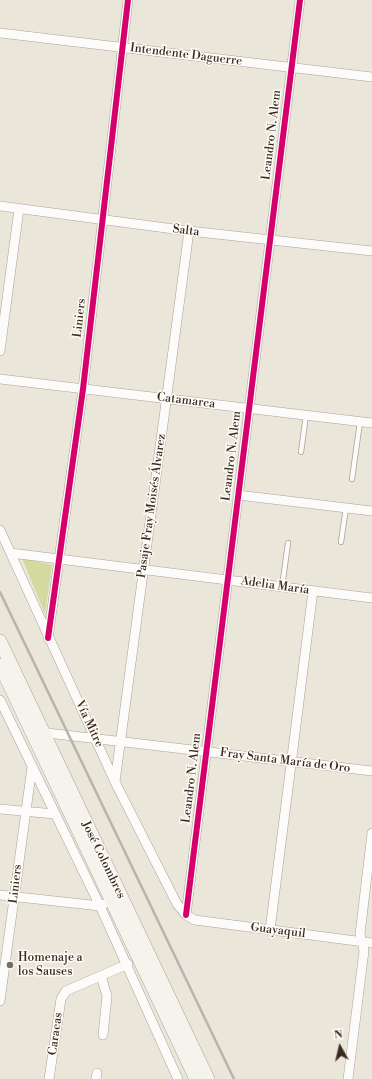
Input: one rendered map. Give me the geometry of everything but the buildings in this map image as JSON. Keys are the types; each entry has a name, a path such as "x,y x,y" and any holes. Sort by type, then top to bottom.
{"main road":[{"name":"José Colombres","path":"0,641 37,732 111,902 196,1079"},
{"name":"José Colombres","path":"0,665 37,732"},
{"name":"José Colombres","path":"111,902 208,1079"}],"street":[{"name":"Liniers","path":"48,638 82,389 128,0"},
{"name":"Leandro N. Alem","path":"186,915 300,0"},
{"name":"Intendente Daguerre","path":"0,33 372,77"},
{"name":"Salta","path":"0,206 189,231 372,251"},
{"path":"0,351 19,209"},
{"name":"Pasaje Fray Moisés Álvarez","path":"115,782 122,740 189,231"},
{"name":"Catamarca","path":"0,379 372,423"},
{"path":"238,495 372,511"},
{"name":"Vía Mitre","path":"0,530 115,782 177,904 186,915"},
{"name":"Adelia María","path":"11,553 372,598"},
{"path":"270,930 313,591"},
{"name":"José Colombres","path":"0,700 4,718 32,767 55,814 111,902 128,964 178,1079"},
{"name":"Fray Santa María de Oro","path":"37,732 122,740 207,752 372,771"},
{"name":"Liniers","path":"0,1001 32,767"},
{"path":"0,809 55,814"},
{"path":"348,1079 364,951 360,934 372,833"},
{"path":"0,895 111,902"},
{"name":"Guayaquil","path":"186,915 195,920 372,943"},
{"path":"103,1034 107,996 101,976 128,964"},
{"name":"Caracas","path":"50,1079 61,999 66,991 101,976"}],"lane":[{"path":"301,452 306,415"},
{"path":"352,479 360,422"},
{"path":"340,542 346,508"},
{"path":"282,587 288,543"}],"green space":[{"path":"22,558 52,565 45,614"}],"railway":[{"path":"0,592 234,1079"}],"cycle path":[{"path":"48,638 83,389 128,0"},
{"path":"186,915 300,0"}],"place":[{"name":"Homenaje a los Sauses","path":"10,965"}]}
